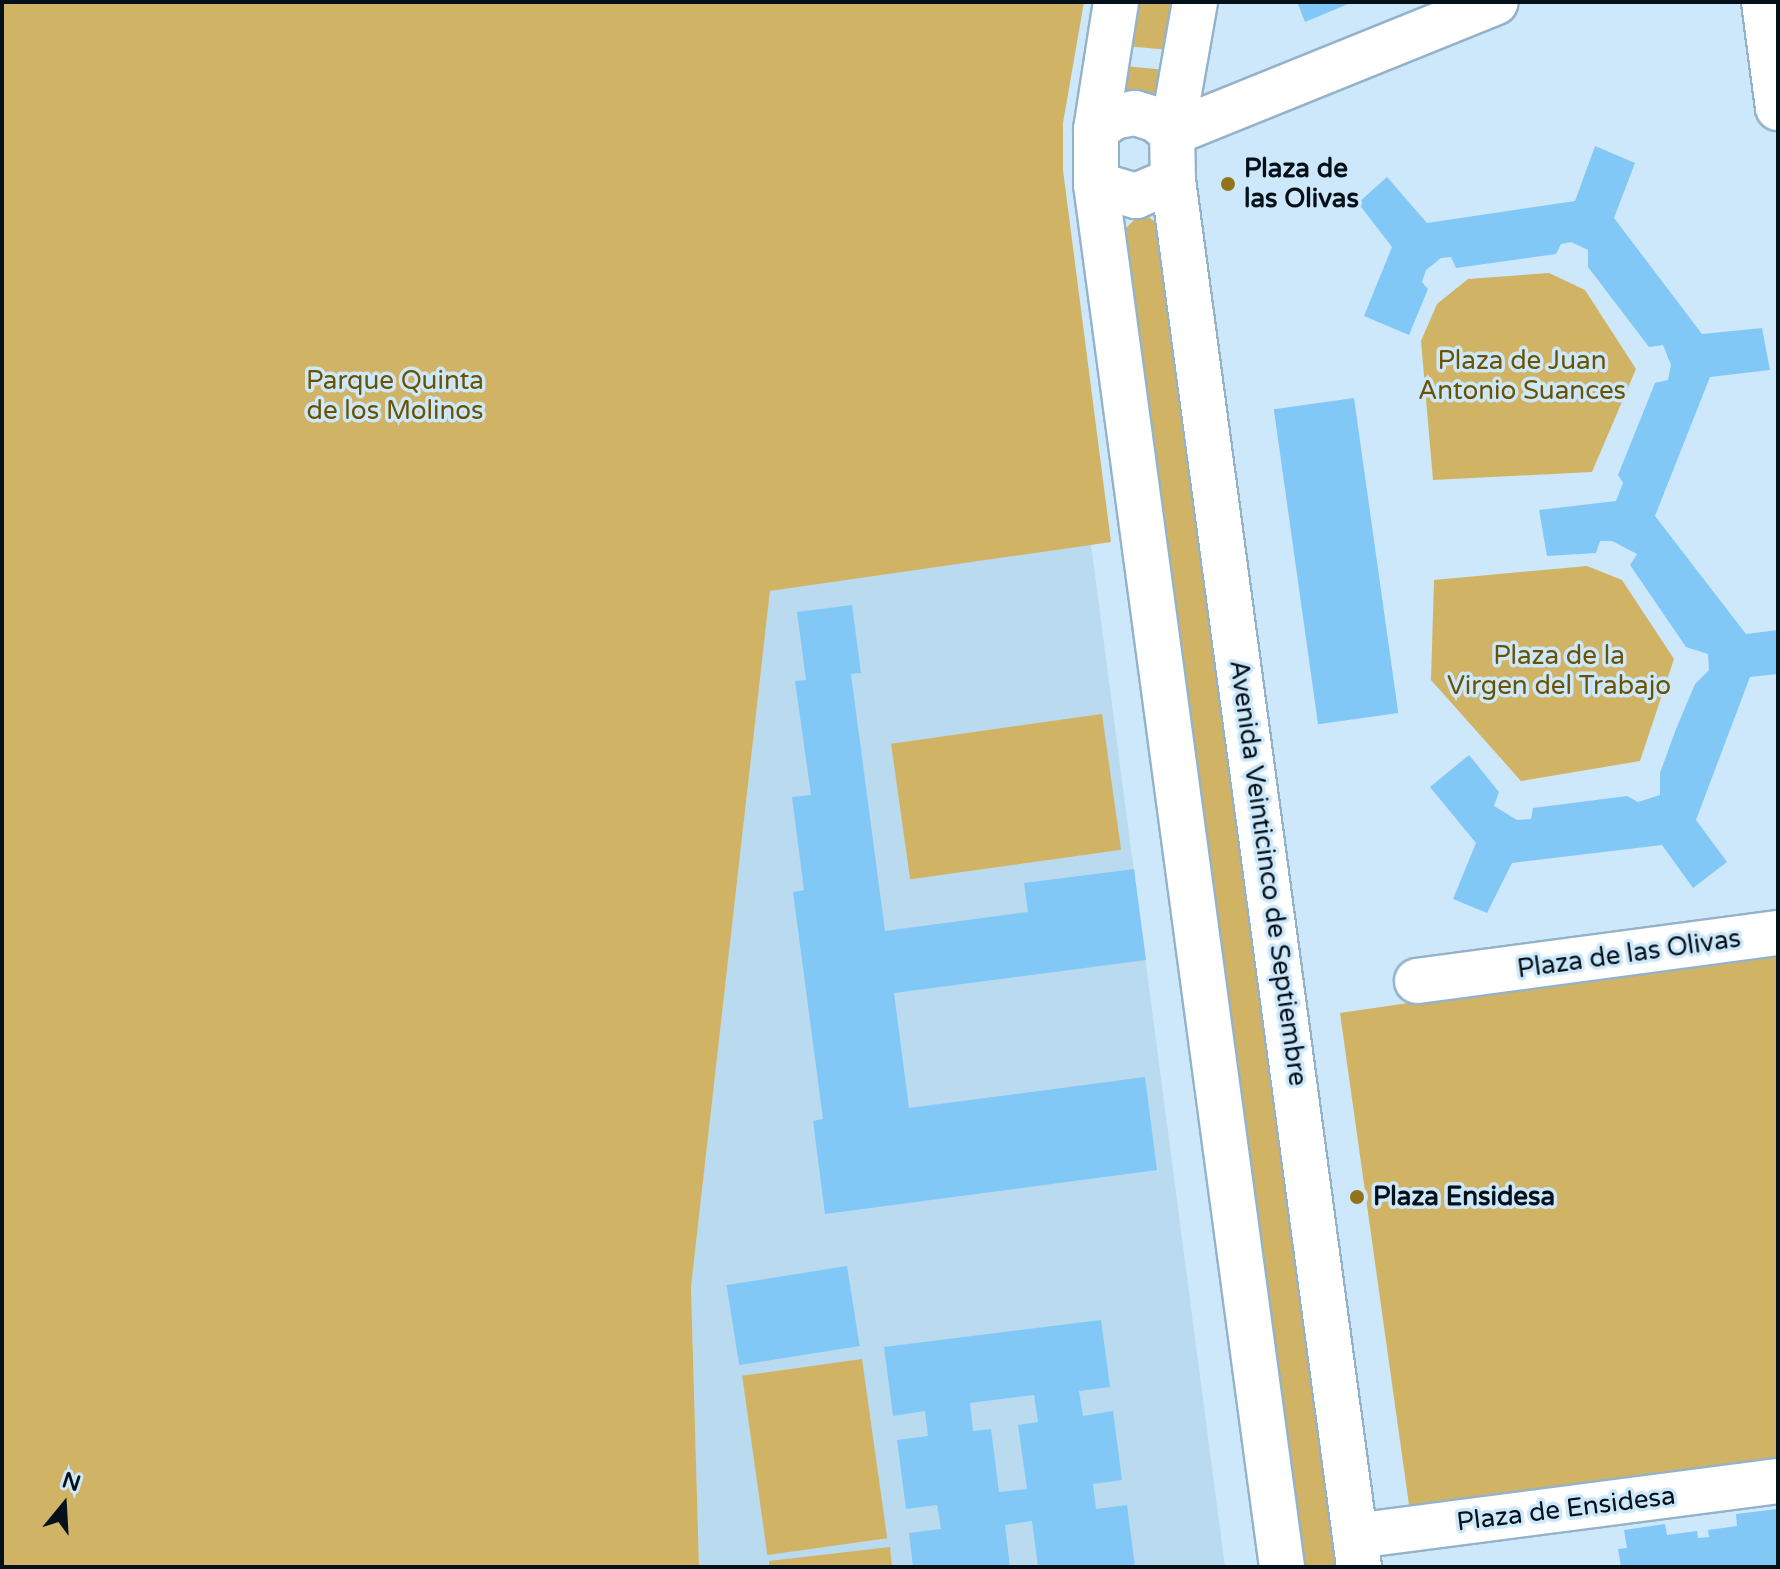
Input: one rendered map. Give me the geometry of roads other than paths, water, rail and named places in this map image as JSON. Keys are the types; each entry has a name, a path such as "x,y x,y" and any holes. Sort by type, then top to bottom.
{"main road":[{"path":"1116,2 1096,130 1096,184 1282,1567"},
{"name":"Avenida Veinticinco de Septiembre","path":"1195,2 1172,133 1173,180 1357,1552"},
{"path":"1096,130 1114,117 1135,113 1155,119 1172,133 1496,2"},
{"path":"1764,2 1778,108"},
{"path":"1096,184 1136,196 1173,180"},
{"name":"Plaza de las Olivas","path":"1417,981 1479,976 1778,933"},
{"name":"Plaza de Ensidesa","path":"1357,1552 1778,1481"}],"place":[{"name":"Plaza de las Olivas","path":"1228,184"},
{"name":"Plaza Ensidesa","path":"1357,1197"}],"park label":[{"name":"Plaza de Juan Antonio Suances","path":"1522,376"},
{"name":"Parque Quinta de los Molinos","path":"395,396"},
{"name":"Plaza de la Virgen del Trabajo","path":"1559,671"}]}
